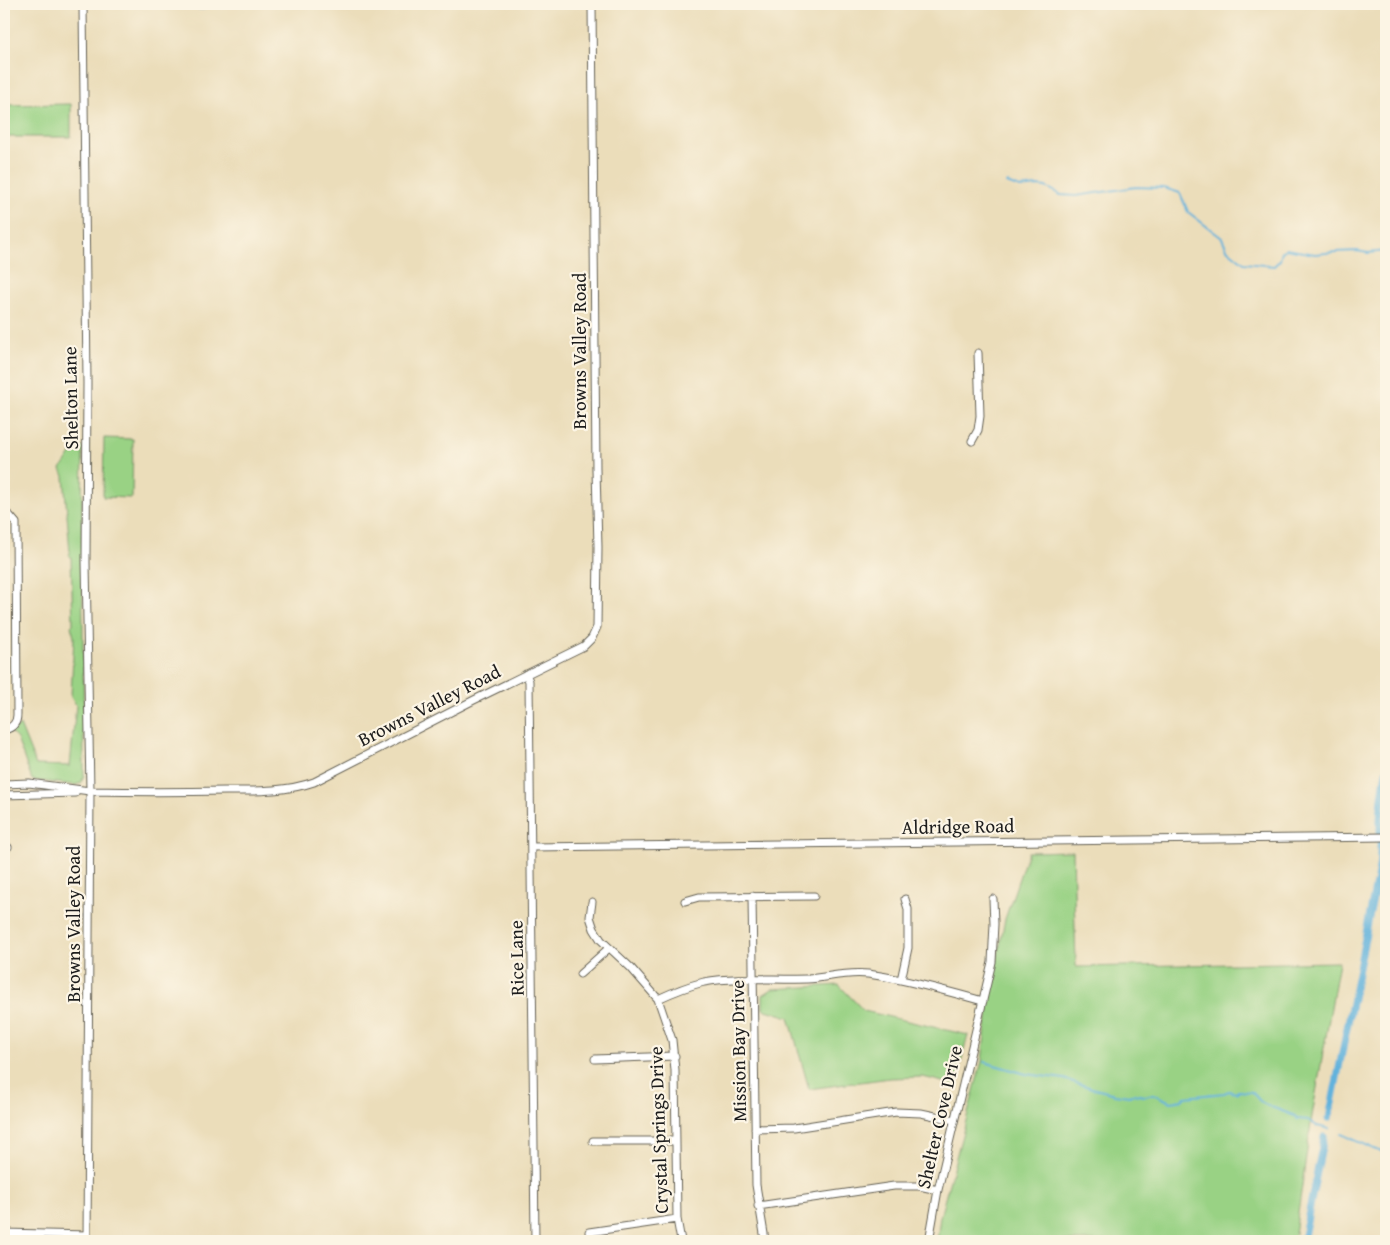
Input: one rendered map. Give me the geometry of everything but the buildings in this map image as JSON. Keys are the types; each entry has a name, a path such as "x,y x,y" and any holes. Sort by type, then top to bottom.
{"street":[{"name":"Shelton Lane","path":"83,4 87,402 86,555 90,792"},
{"name":"Browns Valley Road","path":"87,1238 90,792 260,791 300,787 333,774 393,741 584,646 592,638 597,627 598,538 592,4"},
{"path":"972,441 978,430 980,416 978,353"},
{"path":"4,512 16,524 17,715 16,721 12,726 4,730"},
{"name":"Rice Lane","path":"526,674 529,681 535,1241"},
{"path":"4,784 29,783 90,792"},
{"path":"4,795 90,792"},
{"name":"Aldridge Road","path":"531,847 1386,837"},
{"name":"Mission Bay Drive","path":"752,896 756,1185 765,1240"},
{"path":"685,901 699,897 814,896"},
{"path":"901,980 908,948 908,909 905,899"},
{"name":"Shelter Cove Drive","path":"929,1241 938,1190 992,962 993,899"},
{"name":"Crystal Springs Drive","path":"592,902 590,917 594,929 601,940 631,968 658,999 672,1040 675,1056 677,1219 681,1241"},
{"path":"580,974 609,948"},
{"path":"658,999 704,982 810,978 850,973 901,980 983,1000"},
{"path":"595,1059 675,1056"},
{"path":"755,1129 794,1128 896,1112 922,1113 954,1120"},
{"path":"593,1141 676,1141"},
{"path":"758,1206 894,1186 919,1186 938,1190"},
{"path":"589,1232 677,1219"},
{"path":"4,1233 87,1238"}],"green space":[{"path":"71,104 71,137 4,137 4,105"},
{"path":"104,438 133,439 132,498 103,497"},
{"path":"76,446 83,448 84,776 81,783 75,785 32,780 17,739 11,733 20,725 36,765 70,766 76,705 71,696 74,637 71,626 73,624 71,558 69,555 64,476 61,469"},
{"path":"1073,851 1076,967 1339,962 1312,1116 1293,1241 937,1241 940,1217 982,1061 989,1002 1005,919 1028,852"},
{"path":"839,985 864,1011 968,1035 955,1085 923,1077 890,1078 809,1089 789,1017 763,1009 763,995 772,989"}],"waterway":[{"path":"199,9 213,4"},
{"path":"1007,183 1020,188 1046,187 1061,195 1076,196 1136,187 1164,188 1180,193 1188,212 1222,238 1227,249 1244,263 1274,266 1280,260 1282,252 1286,249 1315,254 1386,251"},
{"path":"1329,1118 1379,868 1380,825 1386,771"},
{"path":"984,1062 1026,1074 1064,1079 1115,1094 1129,1096 1133,1094 1145,1096 1153,1094 1171,1102 1182,1100 1185,1097 1229,1091 1236,1093 1238,1091 1252,1092 1266,1105 1295,1116 1297,1119 1308,1120 1317,1126 1329,1129"},
{"path":"1341,1134 1386,1154"},
{"path":"1303,1241 1324,1137"}]}
